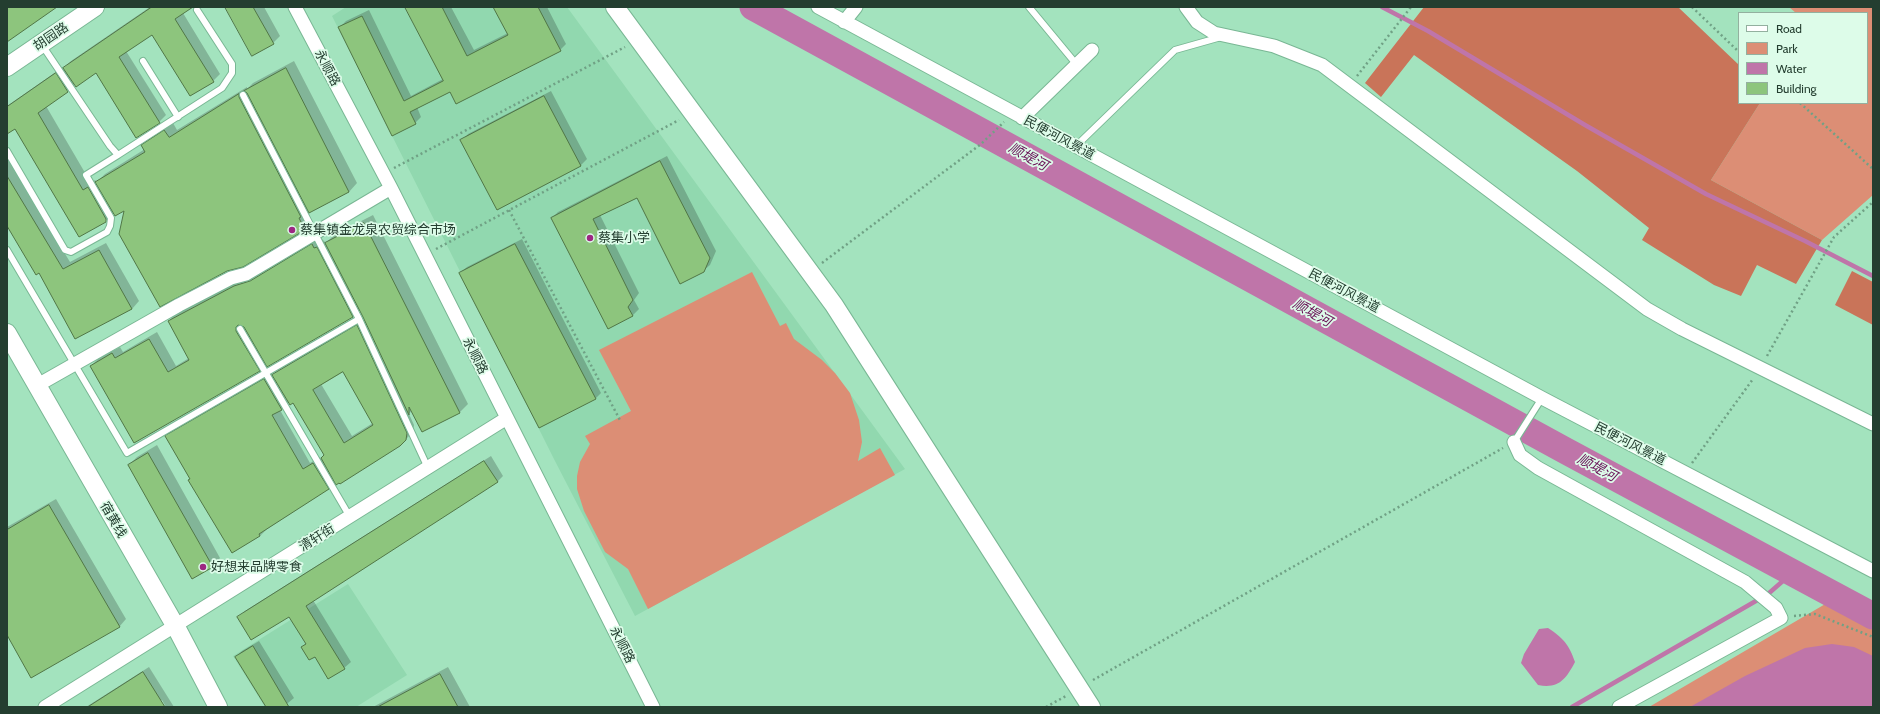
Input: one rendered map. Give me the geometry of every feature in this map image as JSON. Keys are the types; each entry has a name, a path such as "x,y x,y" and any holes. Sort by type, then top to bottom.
{"street":[{"name":"胡园路","path":"7,67 95,7"},
{"name":"永顺路","path":"295,7 391,188 653,707"},
{"path":"615,7 834,305 1091,707"},
{"name":"民便河风景道","path":"818,7 1542,399 1873,571"},
{"path":"844,22 856,7"},
{"path":"1186,7 1197,22 1214,33 1274,46 1322,65 1647,309 1682,329 1873,424"},
{"path":"1022,118 1092,50"},
{"path":"36,386 198,295 231,278 246,274 391,188"},
{"name":"宿黄线","path":"7,333 36,386 176,627 218,707"},
{"name":"清轩街","path":"45,707 176,627 506,418"},
{"path":"1514,442 1520,455 1538,468 1746,582 1776,608 1781,618 1619,707"}],"lane":[{"path":"1028,7 1077,65"},
{"path":"7,151 64,250 71,252 107,232 110,226 111,218 86,175 222,88 232,73 232,64 198,10"},
{"path":"1075,146 1175,50 1226,36"},
{"path":"41,44 110,146 118,155"},
{"path":"142,61 178,116"},
{"path":"243,96 359,319 428,468"},
{"path":"7,250 76,364 127,453 359,319"},
{"path":"240,329 350,517"},
{"path":"1514,442 1542,399"}],"path":[{"path":"1350,85 1411,7"},
{"path":"1692,7 1738,51"},
{"path":"383,174 639,40"},
{"path":"1801,104 1873,169"},
{"path":"424,255 692,113"},
{"path":"810,272 981,144 1005,120"},
{"path":"1823,257 1834,237 1873,202"},
{"path":"509,210 621,422"},
{"path":"1046,707 1514,442"},
{"path":"1781,618 1815,614 1873,637"}],"shaded area":[{"name":"蔡集小学","path":"346,7 567,7 905,469 635,616 555,461 332,16"},
{"path":"1424,7 1678,7 1738,64 1738,104 1759,104 1711,180 1822,240 1796,284 1757,265 1741,296 1714,285 1642,240 1649,228 1577,171 1414,55 1381,97 1365,83"},
{"path":"1852,271 1873,282 1873,325 1835,305"},
{"path":"348,584 407,675 356,707 265,707 233,656"}],"green space":[{"path":"1789,7 1873,7 1873,195 1822,240 1711,180 1759,104 1868,104 1868,12 1795,12"},
{"path":"752,272 780,326 786,323 794,339 822,360 835,373 850,393 859,420 862,442 858,461 880,448 895,475 648,609 628,569 605,552 584,511 577,489 577,476 580,462 590,444 585,436 631,411 599,350"},
{"path":"1827,603 1873,628 1873,707 1649,707"}],"water":[{"path":"1548,628 1565,642 1575,662 1565,678 1557,684 1545,686 1538,685 1521,663 1524,654 1539,629"},
{"path":"1832,644 1854,647 1873,656 1873,707 1690,707 1745,676 1805,648"}],"building":[{"path":"7,7 57,7 7,42"},
{"path":"152,7 193,7 175,19 214,82 190,96 152,35 119,57 160,123 136,138 96,73 76,87 63,68"},
{"path":"225,7 253,7 274,44 252,56"},
{"path":"405,7 442,7 467,56 508,35 493,7 538,7 561,51 456,104 450,92 410,112 416,124 392,136 338,27 362,16 404,101 443,81"},
{"path":"286,68 349,192 309,213 247,93 244,91"},
{"path":"56,73 68,92 38,113 83,190 88,187 106,219 106,222 79,237 15,129 7,134 7,107"},
{"path":"239,94 239,97 301,217 299,218 305,230 243,267 227,271 160,307 119,234 124,211 115,216 95,182 145,152 141,145 164,130 169,137"},
{"path":"544,96 581,166 497,210 460,140"},
{"path":"660,161 710,258 704,272 680,284 637,198 593,219 633,300 628,307 633,316 608,329 551,218"},
{"path":"7,176 63,269 99,250 132,309 75,339 39,273 36,275 7,226"},
{"path":"364,223 460,413 422,432 409,407 409,415 363,317 325,243"},
{"path":"312,244 314,248 317,247 353,317 267,367 244,327 238,325 236,327 236,331 260,371 134,443 90,366 112,353 115,358 149,339 168,372 189,360 168,321 234,286 250,281"},
{"path":"515,244 596,399 539,428 459,273"},
{"path":"357,325 407,433 406,440 400,446 340,484 339,483 336,485 321,458 324,455 293,403 290,405 272,375","holes":["343,372 373,425 344,443 313,390"]},
{"path":"264,379 282,410 272,415 303,469 313,463 329,489 259,534 260,536 232,553 188,480 190,479 165,436"},
{"path":"148,453 213,567 192,579 128,465"},
{"path":"484,461 498,482 306,606 345,669 328,679 315,657 309,660 301,647 306,644 289,617 251,640 237,617"},
{"path":"49,505 120,627 31,678 7,635 7,530"},
{"path":"253,646 289,707 266,707 235,657"},
{"path":"143,672 165,707 88,707"},
{"path":"440,674 458,707 378,707"}],"waterway":[{"name":"顺堤河","path":"753,7 1566,451 1873,616"},
{"path":"1382,7 1428,31 1585,125 1706,194 1805,241 1873,276"},
{"path":"1572,707 1768,594 1792,573"}],"place":[{"name":"蔡集镇金龙泉农贸综合市场","path":"292,230"},
{"name":"蔡集小学","path":"590,238"},
{"name":"好想来品牌零食","path":"203,567"}]}
